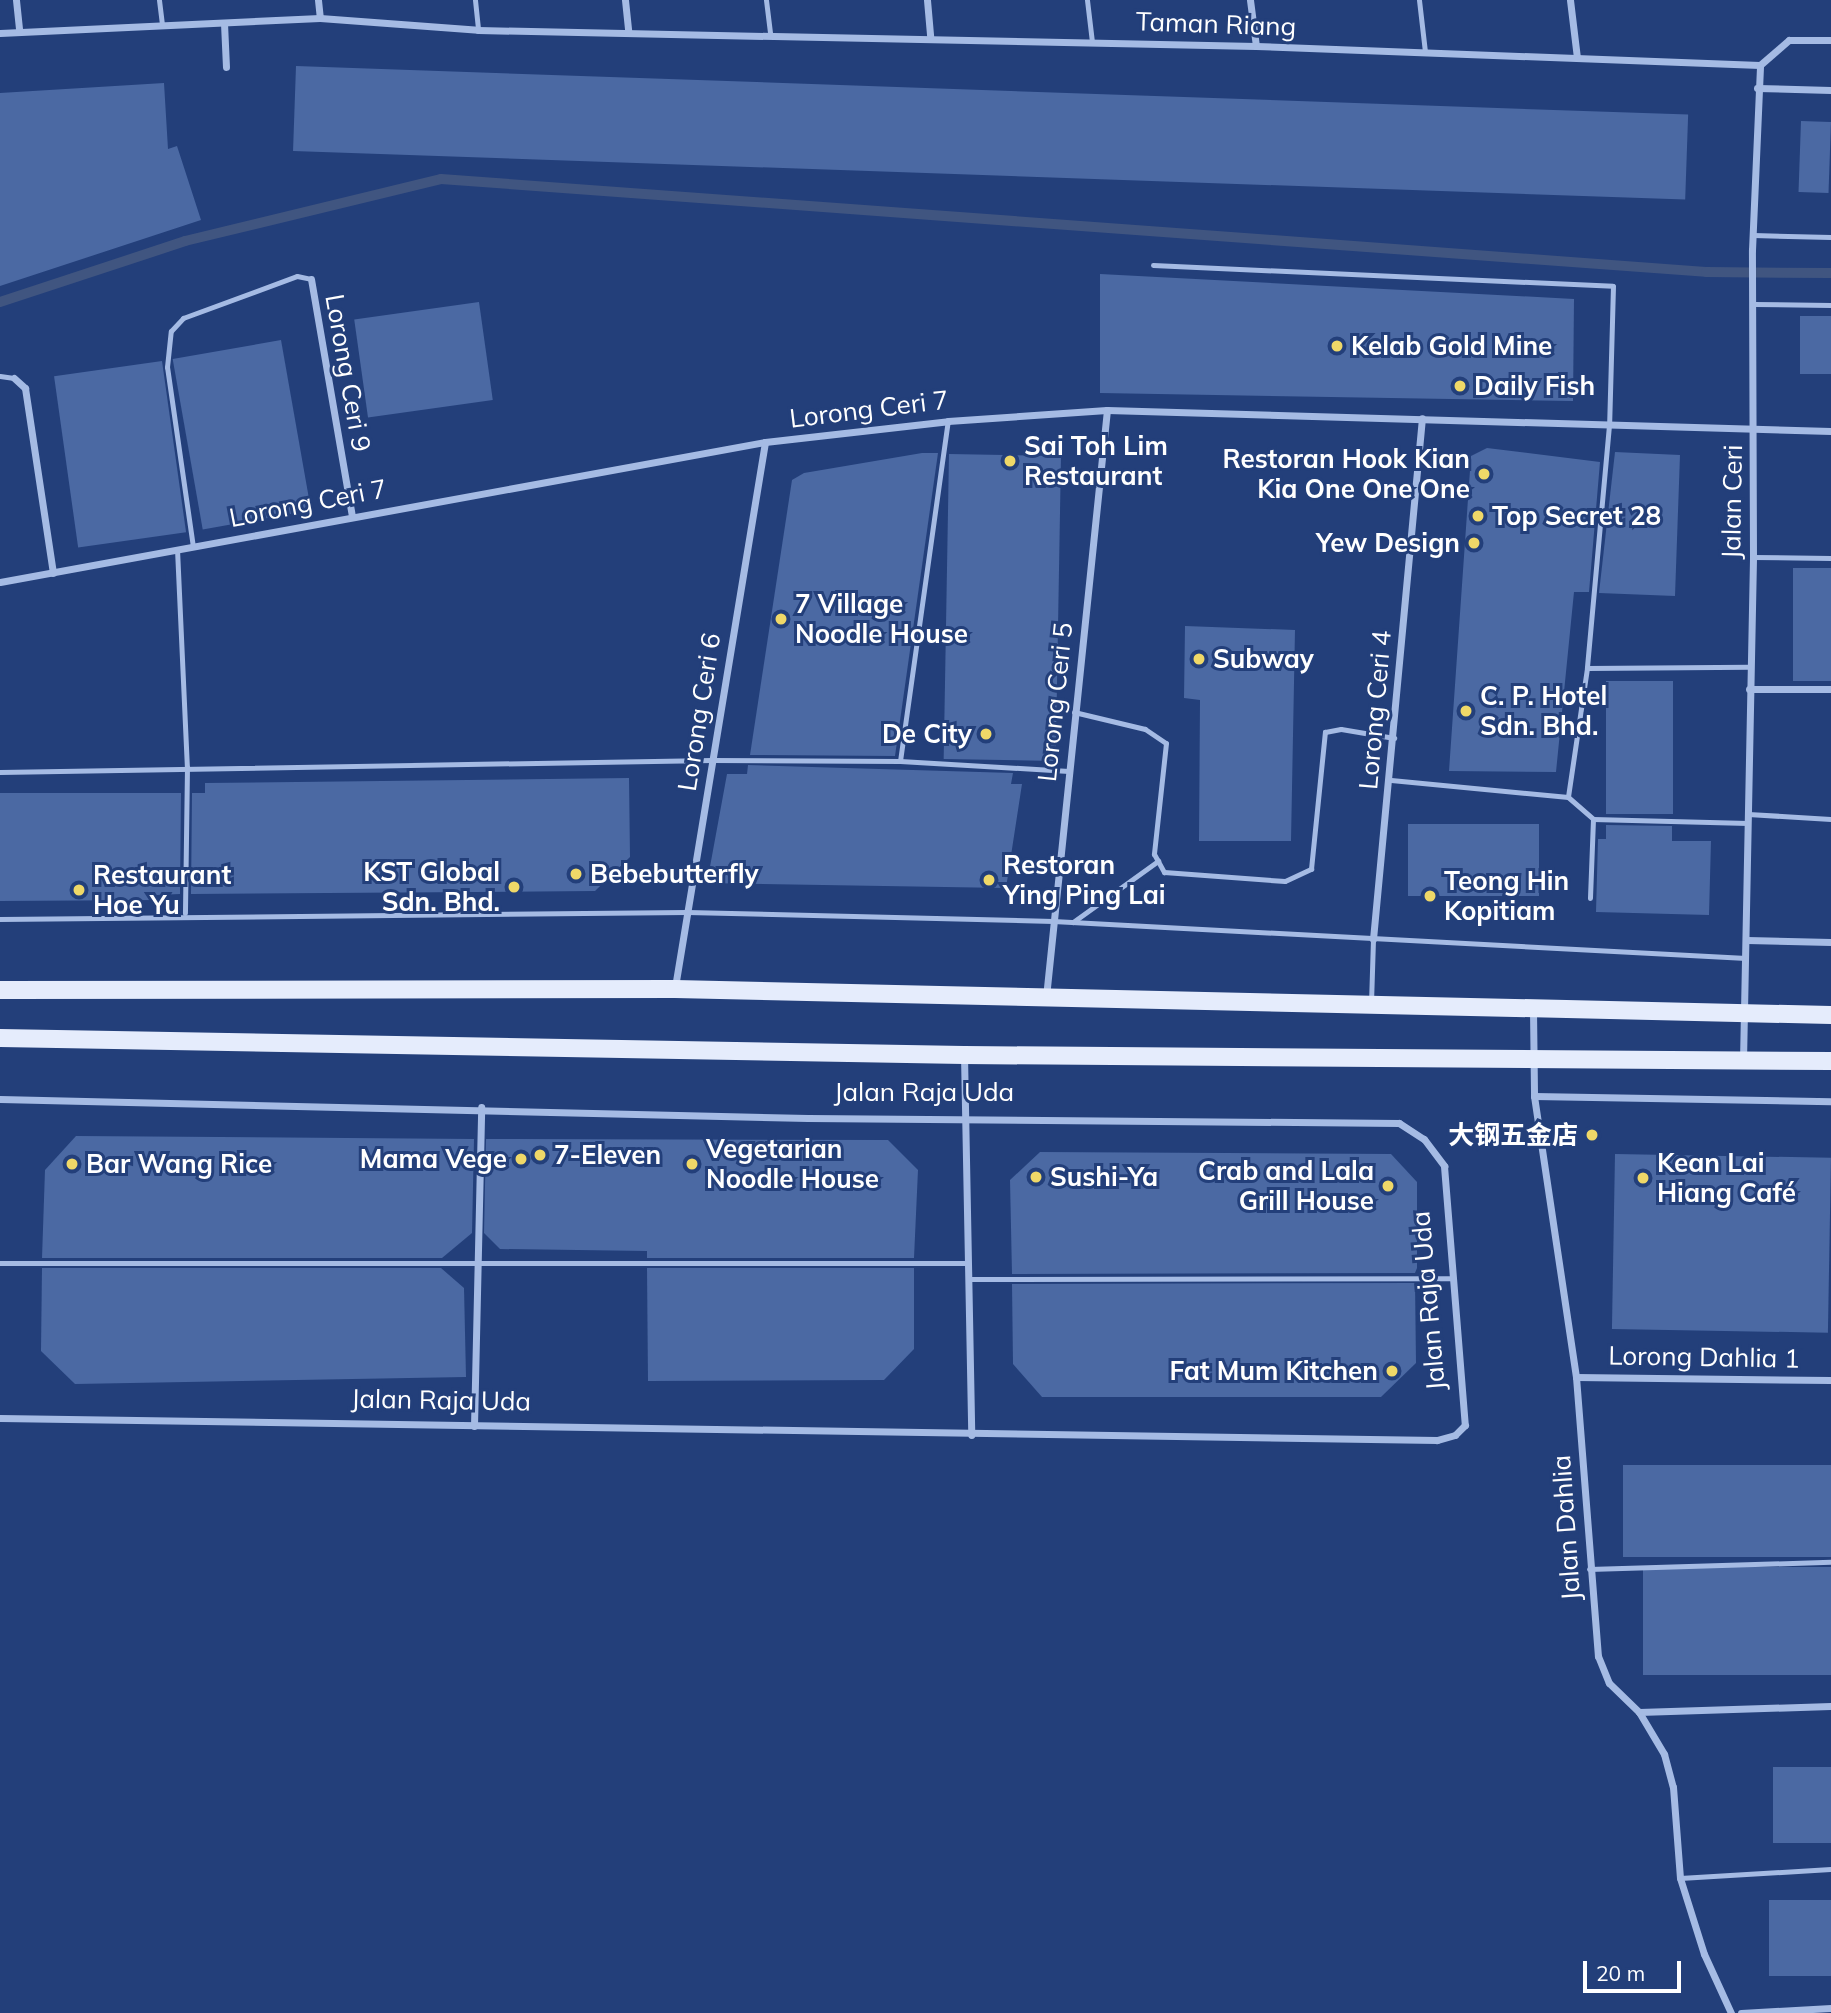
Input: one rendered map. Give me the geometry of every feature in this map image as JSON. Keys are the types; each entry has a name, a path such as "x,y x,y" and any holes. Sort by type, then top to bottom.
{"main road":[{"path":"0,990 675,989 1831,1015"},
{"name":"Jalan Raja Uda","path":"0,1038 964,1055 1831,1061"}],"street":[{"path":"16,0 19,31"},
{"path":"318,0 320,18"},
{"path":"625,0 628,30"},
{"path":"927,0 930,38"},
{"path":"1250,0 1256,46"},
{"path":"1570,0 1577,58"},
{"name":"Taman Riang","path":"0,33 320,18 478,30 628,30 1256,46 1759,65"},
{"path":"224,23 226,67"},
{"path":"1759,65 1789,40 1831,40"},
{"name":"Jalan Ceri","path":"1743,1060 1753,556 1752,250 1759,65"},
{"path":"1758,88 1831,90"},
{"name":"Lorong Ceri 9","path":"311,279 352,516"},
{"path":"14,377 25,388 54,572"},
{"name":"Lorong Ceri 7","path":"0,582 765,442 948,421 1107,410 1422,418 1754,431 1831,431"},
{"name":"Lorong Ceri 5","path":"1046,998 1107,410"},
{"name":"Lorong Ceri 4","path":"1373,939 1391,780 1422,418"},
{"name":"Lorong Ceri 6","path":"675,989 765,442"},
{"path":"1749,689 1831,689"},
{"path":"1747,940 1831,942"},
{"name":"Jalan Dahlia","path":"1533,1010 1534,1096 1576,1377 1589,1569 1598,1656 1609,1683 1639,1712 1664,1754 1673,1787 1680,1878 1704,1954 1731,2013"},
{"path":"964,1055 971,1435"},
{"path":"1534,1096 1831,1101"},
{"name":"Jalan Raja Uda","path":"0,1099 965,1118 1399,1123 1424,1139 1444,1166 1465,1425 1455,1435 1437,1440 971,1435 0,1418"},
{"path":"474,1426 475,1263 481,1108"},
{"name":"Lorong Dahlia 1","path":"1576,1377 1831,1380"},
{"path":"1639,1712 1831,1706"},
{"path":"1741,2013 1831,2008"}],"lane":[{"path":"159,0 162,26"},
{"path":"475,0 478,30"},
{"path":"766,0 769,35"},
{"path":"1087,0 1092,42"},
{"path":"1419,0 1425,52"},
{"path":"1753,235 1831,237"},
{"path":"1153,265 1612,286 1609,425 1587,668 1568,797"},
{"path":"193,547 167,367 171,331 183,318 196,313 297,276 311,279"},
{"path":"1754,304 1831,305"},
{"path":"0,376 14,377"},
{"path":"900,761 948,421"},
{"path":"177,549 187,767 186,914"},
{"path":"1753,556 1831,558"},
{"path":"1587,668 1749,667"},
{"path":"1074,712 1145,729 1166,743 1154,854 1164,872 1285,881 1311,869 1325,732 1341,729 1394,738"},
{"path":"0,772 712,760 900,761 1069,771"},
{"path":"1391,780 1568,797 1593,819 1831,818"},
{"path":"1590,898 1593,819"},
{"path":"1073,922 1158,861"},
{"path":"0,919 186,914 687,912 1053,921 1747,958"},
{"name":"Lorong Ceri 4","path":"1370,1006 1373,939"},
{"path":"0,1263 967,1263"},
{"path":"968,1279 1453,1278"},
{"path":"1589,1569 1831,1562"},
{"path":"1680,1878 1831,1869"}],"building":[{"path":"296,66 1688,115 1685,200 293,151"},
{"path":"164,83 168,149 177,146 201,220 0,286 0,93"},
{"path":"1801,121 1831,122 1829,193 1799,192"},
{"name":"Kelab Gold Mine","path":"1100,274 1574,299 1573,401 1100,393"},
{"path":"479,302 493,400 368,418 354,320"},
{"path":"1800,316 1831,316 1831,374 1800,374"},
{"path":"281,340 311,510 203,529 173,359"},
{"path":"162,361 186,532 78,547 54,376"},
{"path":"1487,448 1600,462 1589,592 1574,592 1556,772 1449,771 1471,456"},
{"path":"1615,452 1680,455 1675,596 1599,593"},
{"path":"922,453 938,453 895,756 750,755 792,480 804,473"},
{"path":"949,454 1061,456 1056,761 944,759"},
{"path":"1793,568 1831,568 1831,681 1793,681"},
{"path":"1185,626 1295,630 1291,841 1199,841 1200,700 1184,698"},
{"path":"1606,681 1673,681 1673,814 1606,814"},
{"path":"748,765 1013,773 1011,784 1022,784 1006,888 707,883 727,774 747,774"},
{"path":"629,778 630,857 595,891 191,894 192,793 205,793 205,783"},
{"path":"0,793 181,793 180,894 157,895 157,900 0,901"},
{"path":"1408,824 1539,824 1539,896 1408,896"},
{"path":"1606,825 1672,826 1672,841 1711,841 1709,915 1596,912 1598,839 1606,839"},
{"path":"76,1136 474,1139 472,1233 442,1258 42,1258 45,1170"},
{"path":"486,1139 888,1140 918,1170 914,1258 647,1258 647,1251 500,1249 484,1233"},
{"path":"1040,1152 1391,1154 1417,1182 1417,1268 1415,1273 1012,1274 1010,1180"},
{"path":"1615,1154 1831,1158 1828,1333 1612,1329"},
{"path":"42,1268 441,1268 464,1288 466,1377 75,1384 41,1351"},
{"path":"647,1268 914,1268 914,1349 884,1380 648,1381"},
{"path":"1415,1283 1416,1363 1381,1397 1042,1397 1013,1364 1012,1284"},
{"path":"1623,1465 1831,1465 1831,1557 1623,1557"},
{"path":"1643,1567 1831,1567 1831,1675 1643,1675"},
{"path":"1773,1767 1831,1767 1831,1843 1773,1843"},
{"path":"1769,1900 1831,1900 1831,1976 1769,1976"}],"waterway":[{"path":"0,302 185,241 441,179 1706,272 1831,273"}],"place":[{"name":"Kelab Gold Mine","path":"1337,346"},
{"name":"Daily Fish","path":"1460,386"},
{"name":"Sai Toh Lim Restaurant","path":"1010,461"},
{"name":"Restoran Hook Kian Kia One One One","path":"1484,474"},
{"name":"Top Secret 28","path":"1478,516"},
{"name":"Yew Design","path":"1474,543"},
{"name":"7 Village Noodle House","path":"781,619"},
{"name":"Subway","path":"1199,659"},
{"name":"C. P. Hotel Sdn. Bhd.","path":"1466,711"},
{"name":"De City","path":"986,734"},
{"name":"Bebebutterfly","path":"576,874"},
{"name":"Restoran Ying Ping Lai","path":"989,880"},
{"name":"KST Global Sdn. Bhd.","path":"514,887"},
{"name":"Restaurant Hoe Yu","path":"79,890"},
{"name":"Teong Hin Kopitiam","path":"1430,896"},
{"name":"大钢五金店","path":"1592,1135"},
{"name":"7-Eleven","path":"540,1155"},
{"name":"Mama Vege","path":"521,1159"},
{"name":"Bar Wang Rice","path":"72,1164"},
{"name":"Vegetarian Noodle House","path":"692,1164"},
{"name":"Sushi-Ya","path":"1036,1177"},
{"name":"Kean Lai Hiang Café","path":"1643,1178"},
{"name":"Crab and Lala Grill House","path":"1388,1186"},
{"name":"Fat Mum Kitchen","path":"1392,1371"}]}
